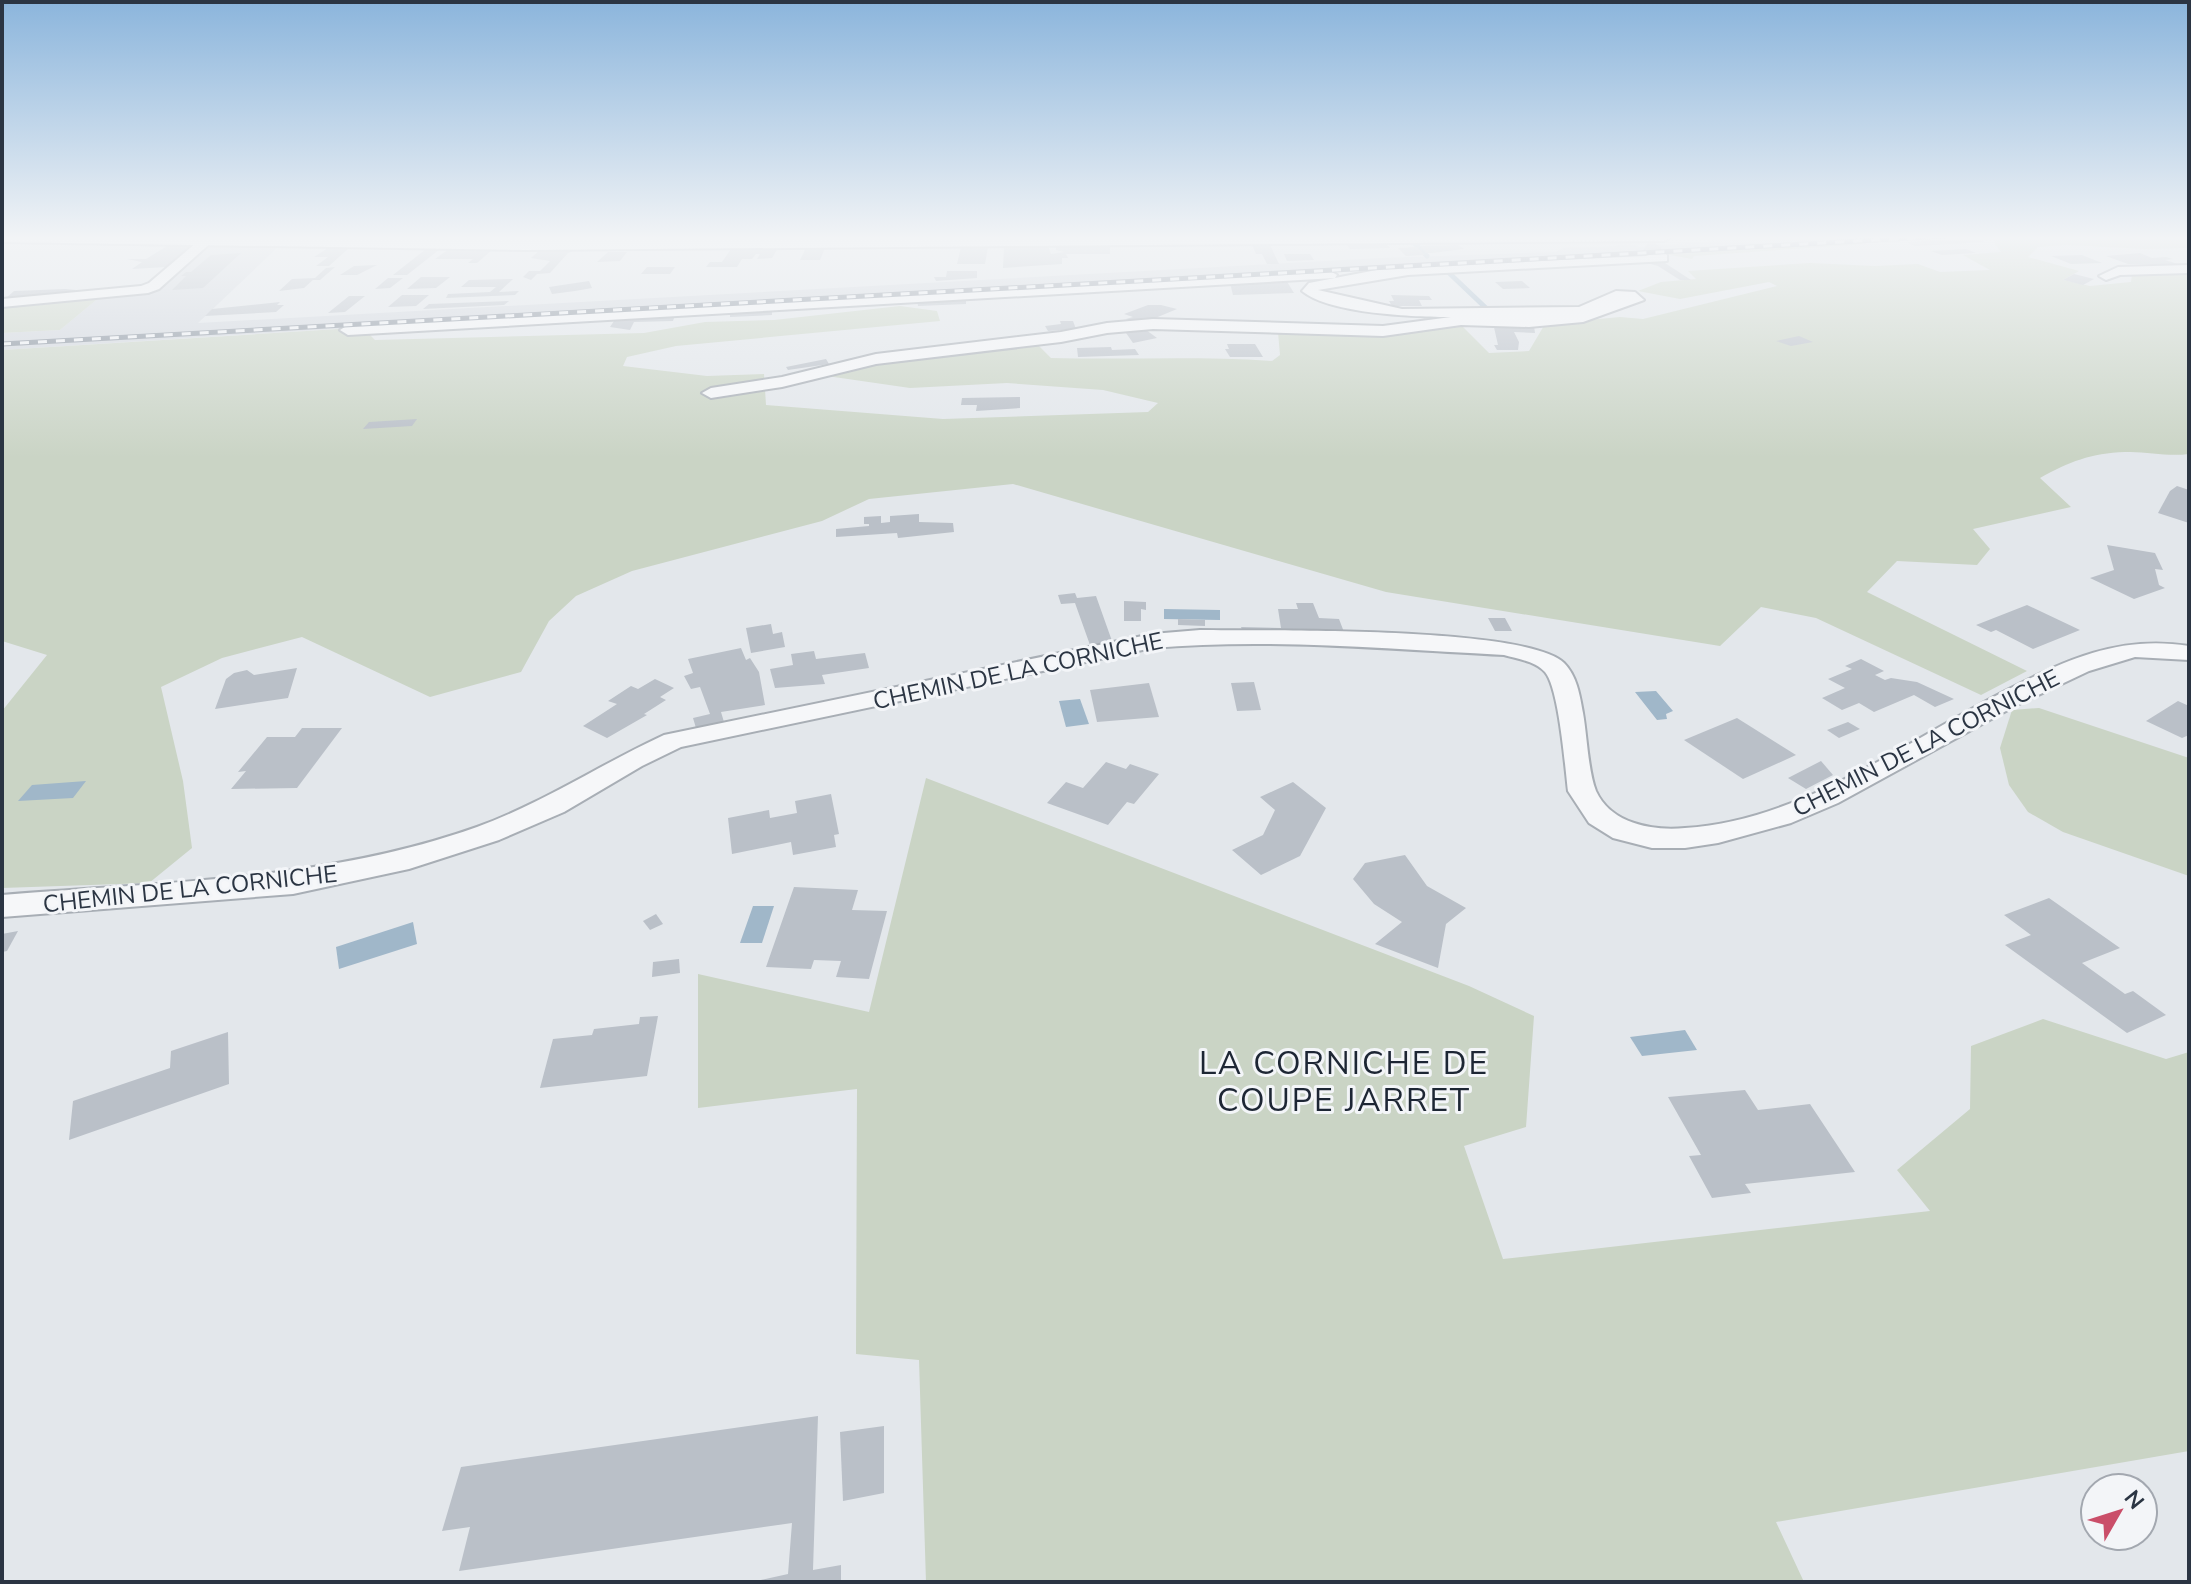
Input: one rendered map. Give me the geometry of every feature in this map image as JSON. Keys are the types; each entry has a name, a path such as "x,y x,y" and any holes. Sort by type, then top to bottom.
{"street":[{"path":"348,330 714,310"},
{"path":"1386,310 1402,313 1583,310"},
{"path":"711,393 782,382 876,359 1046,339 1107,328 1153,324 1383,331 1461,320 1529,322 1583,318 1607,310"},
{"name":"CHEMIN DE LA CORNICHE","path":"2,906 293,883 342,875 409,859 500,828 554,805 632,760 673,741 1152,641 1200,637 1355,639 1505,648 1538,657 1555,668 1566,688 1582,791 1589,807 1624,833 1648,839 1669,839 1739,828 1810,805 2038,685 2113,654 2148,648 2189,653"}],"shaded area":[{"path":"84,310 212,310 198,323 436,310 657,310 2,350 2,333 60,330"}],"green space":[{"path":"2,310 84,310 60,330 2,333"},
{"path":"865,310 929,310 937,311 940,321 676,346 627,357 623,366 707,376 764,374 766,405 943,419 1148,412 1158,403 1103,390 1007,383 910,388 827,376 832,369 1036,343 1051,358 1272,361 1280,355 1278,332 1459,323 1489,353 1529,351 1545,324 1620,317 1643,319 1680,310 2189,310 2189,454 2113,453 2071,463 2040,478 2071,507 1973,529 1990,549 1977,565 1897,561 1867,592 2027,671 1981,695 1816,618 1761,607 1720,646 1386,592 1013,484 869,499 822,521 632,571 576,596 549,621 521,672 430,697 302,637 222,658 161,687 183,781 192,848 149,883 2,888 2,711 47,655 2,641 2,350 338,329 341,332 366,331 375,340 644,333 705,322 774,320"},
{"path":"2039,708 2189,758 2189,876 2063,832 2028,812 2009,785 2000,748 2012,710"},
{"path":"926,778 1469,986 1534,1016 1526,1127 1464,1146 1503,1259 1930,1211 1897,1170 1970,1109 1971,1046 2043,1019 2166,1059 2189,1052 2189,1451 1776,1522 1804,1582 926,1582 919,1360 856,1354 857,1089 698,1108 698,974 869,1012"}],"water":[{"path":"1164,609 1220,610 1220,620 1164,619"},
{"path":"1656,691 1673,711 1666,714 1667,719 1657,720 1635,692"},
{"path":"1080,699 1089,724 1066,727 1059,701"},
{"path":"86,781 73,798 18,801 32,785"},
{"path":"753,906 774,906 762,943 740,943"},
{"path":"413,922 417,944 339,969 336,947"},
{"path":"1685,1030 1697,1050 1642,1056 1630,1037"}],"building":[{"path":"211,310 278,310 276,312 205,316"},
{"path":"332,310 348,310 345,312 328,313"},
{"path":"772,310 772,315 730,317 730,313"},
{"path":"1135,310 1175,310 1141,324 1126,319 1133,317 1124,314"},
{"path":"676,312 673,321 634,322 630,330 610,327 618,315"},
{"path":"1060,321 1073,321 1076,329 1048,331 1045,326 1061,324"},
{"path":"1493,323 1534,326 1535,333 1514,332 1519,342 1518,350 1497,350"},
{"path":"1142,327 1157,338 1133,343 1124,330"},
{"path":"1799,336 1813,342 1791,346 1776,341"},
{"path":"1227,344 1255,344 1263,357 1230,357 1225,349 1229,349"},
{"path":"1111,347 1112,350 1135,349 1139,355 1078,357 1077,348"},
{"path":"826,359 829,364 788,370 786,367"},
{"path":"1020,397 1020,408 976,411 977,405 961,405 962,398"},
{"path":"417,419 412,426 363,429 369,422"},
{"path":"2177,486 2189,490 2189,523 2158,513 2170,491"},
{"path":"919,514 919,522 953,523 954,532 898,538 897,533 836,537 836,529 869,526 864,524 864,517 881,516 881,523 890,522 890,516"},
{"path":"2107,545 2155,553 2163,570 2155,569 2159,585 2165,588 2134,599 2090,578 2114,570"},
{"path":"1075,593 1077,598 1096,596 1112,641 1090,645 1075,603 1061,604 1058,595"},
{"path":"1124,601 1146,602 1146,610 1141,609 1141,621 1124,621"},
{"path":"1296,603 1313,603 1319,618 1339,619 1344,632 1243,632 1241,627 1281,628 1278,609 1298,609"},
{"path":"2027,605 2080,630 2033,649 1996,630 1991,632 1976,625"},
{"path":"1488,618 1505,618 1512,631 1495,631"},
{"path":"1178,619 1205,620 1205,626 1178,625"},
{"path":"771,624 773,634 782,632 785,647 751,653 746,628"},
{"path":"741,648 746,660 750,658 759,672 765,705 721,712 724,722 696,728 693,718 710,714 700,687 691,689 684,676 693,673 688,659"},
{"path":"814,651 816,659 865,653 869,668 822,675 825,684 775,688 770,669 793,665 791,654"},
{"path":"1861,659 1884,671 1875,675 1885,680 1917,682 1954,699 1935,707 1914,695 1874,712 1859,703 1842,710 1822,698 1845,688 1828,679 1852,669 1845,666"},
{"path":"297,668 288,698 215,709 226,679 234,673 247,670 254,675"},
{"path":"655,679 674,688 660,697 666,700 644,714 647,715 607,738 583,726 617,704 608,701 631,686 638,689"},
{"path":"1254,682 1261,710 1237,711 1231,683"},
{"path":"1149,683 1159,717 1097,722 1090,690"},
{"path":"2178,701 2189,706 2189,735 2182,738 2146,721"},
{"path":"1737,718 1796,755 1743,779 1684,740"},
{"path":"1848,722 1860,729 1839,738 1827,730"},
{"path":"302,728 342,728 297,788 231,789 246,771 238,772 267,737 295,737"},
{"path":"1821,761 1833,775 1806,789 1788,778"},
{"path":"1106,762 1126,769 1130,764 1159,774 1134,804 1127,802 1108,825 1047,803 1066,782 1083,788"},
{"path":"1293,782 1326,808 1300,856 1261,875 1232,850 1263,835 1275,810 1260,797"},
{"path":"831,794 839,834 834,835 836,847 793,855 791,842 732,854 728,818 769,810 770,818 797,813 795,801"},
{"path":"1405,855 1427,886 1466,908 1446,924 1438,968 1375,944 1402,922 1374,904 1353,879 1365,863"},
{"path":"794,887 858,890 852,910 887,911 869,979 836,977 841,961 814,960 811,969 766,967"},
{"path":"2049,898 2120,948 2082,963 2125,994 2133,991 2166,1015 2127,1033 2005,945 2031,935 2004,915"},
{"path":"656,914 663,924 650,930 643,921"},
{"path":"18,931 7,951 2,952 2,934"},
{"path":"679,959 680,973 652,977 653,962"},
{"path":"658,1016 647,1076 540,1088 553,1039 592,1035 594,1029 639,1024 640,1017"},
{"path":"228,1032 229,1084 69,1140 73,1101 170,1068 171,1051"},
{"path":"1745,1090 1758,1110 1810,1104 1855,1172 1745,1184 1751,1193 1712,1198 1689,1156 1701,1155 1668,1097"},
{"path":"818,1416 813,1570 841,1565 841,1582 752,1582 788,1574 792,1523 459,1571 470,1527 442,1531 461,1467"},
{"path":"884,1426 884,1493 843,1501 840,1432"}],"railway":[{"path":"2,344 616,310"}],"district":[{"name":"LA CORNICHE DE COUPE JARRET","path":"1344,1082"}]}
